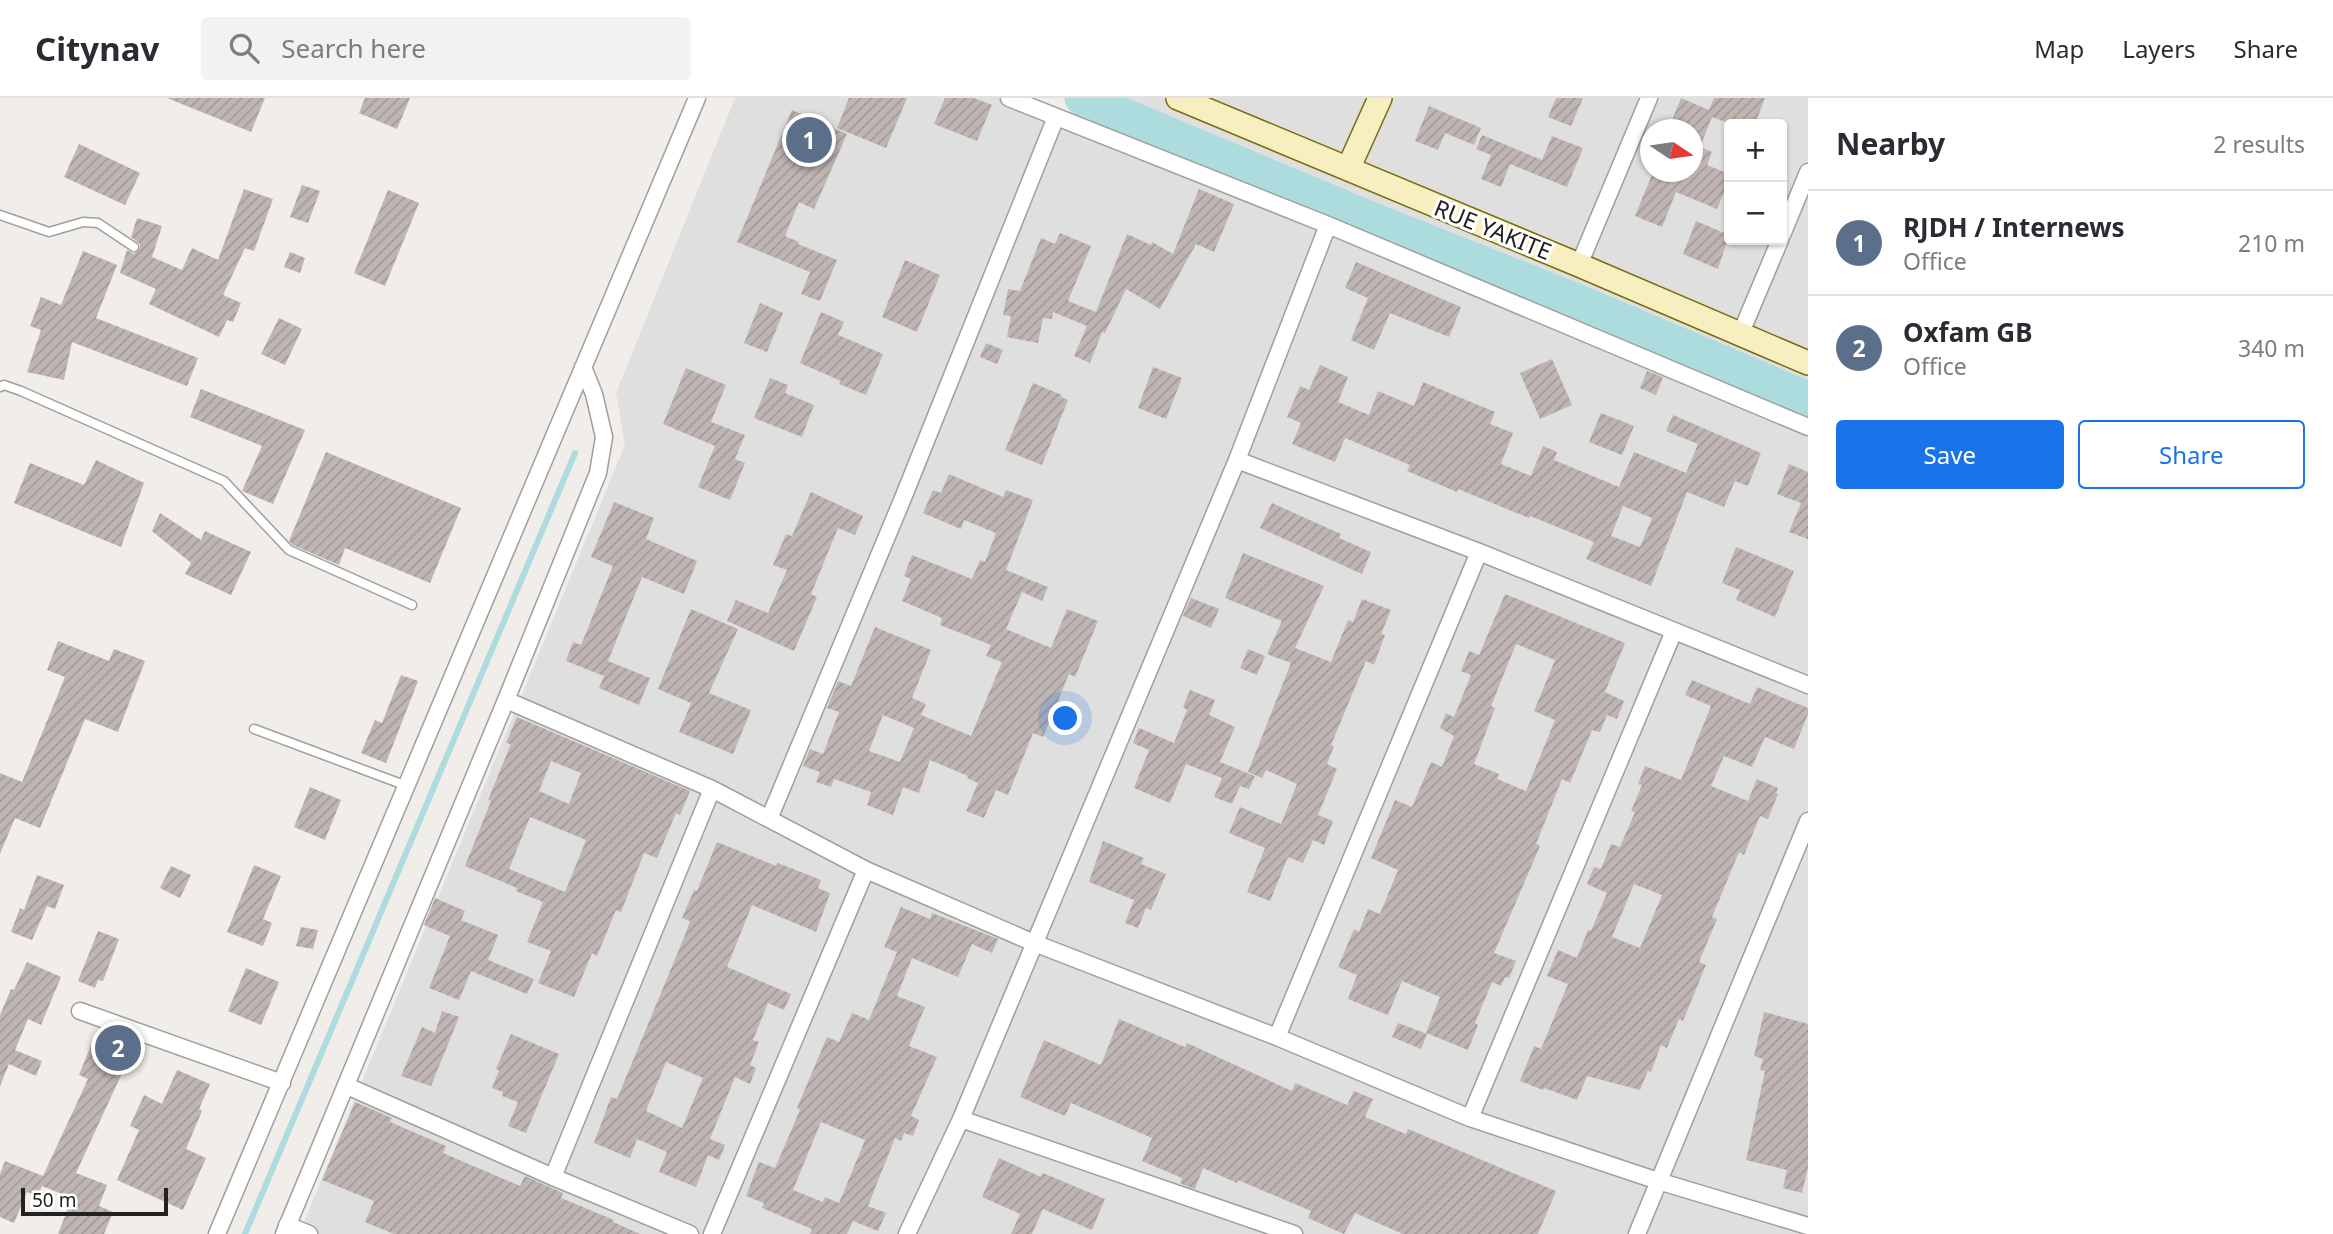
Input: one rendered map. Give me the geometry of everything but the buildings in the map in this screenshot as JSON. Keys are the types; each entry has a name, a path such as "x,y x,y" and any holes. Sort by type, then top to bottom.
{"main road":[{"name":"RUE YAKITE","path":"1178,98 1808,363"},
{"path":"1348,169 1380,98"}],"street":[{"path":"218,1234 697,98"},
{"path":"1009,98 1328,225 1808,427"},
{"path":"1579,265 1649,98"},
{"path":"769,819 908,486 1056,117"},
{"path":"1787,223 1808,172"},
{"path":"907,1234 961,1119 1237,460 1328,225"},
{"path":"1740,335 1778,245"},
{"path":"309,1234 285,1230 506,700 597,473 604,436 594,394 583,367"},
{"path":"1237,460 1479,552 1808,685"},
{"path":"1277,1037 1479,552"},
{"path":"1470,1118 1674,631"},
{"path":"506,700 712,789 866,870 1034,943 1277,1037 1470,1118 1658,1181 1808,1226"},
{"path":"553,1177 712,789"},
{"path":"1637,1234 1808,821"},
{"path":"712,1234 866,870"},
{"path":"80,1011 282,1083"},
{"path":"346,1086 690,1234"},
{"path":"961,1119 1294,1234"}],"lane":[{"path":"0,215 49,232 83,222 97,223 134,247"},
{"path":"0,387 4,385 21,391 224,481 289,550 412,605"},
{"path":"254,729 407,786"}],"shaded area":[{"path":"735,98 1024,98 1091,126 1115,98 1808,98 1808,1234 299,1234 625,445 616,393"}],"waterway":[{"path":"1082,98 1808,399"},
{"path":"245,1234 575,453"}],"place":[{"name":"RJDH / Internews","path":"809,140"},
{"name":"Oxfam GB","path":"118,1048"}]}
